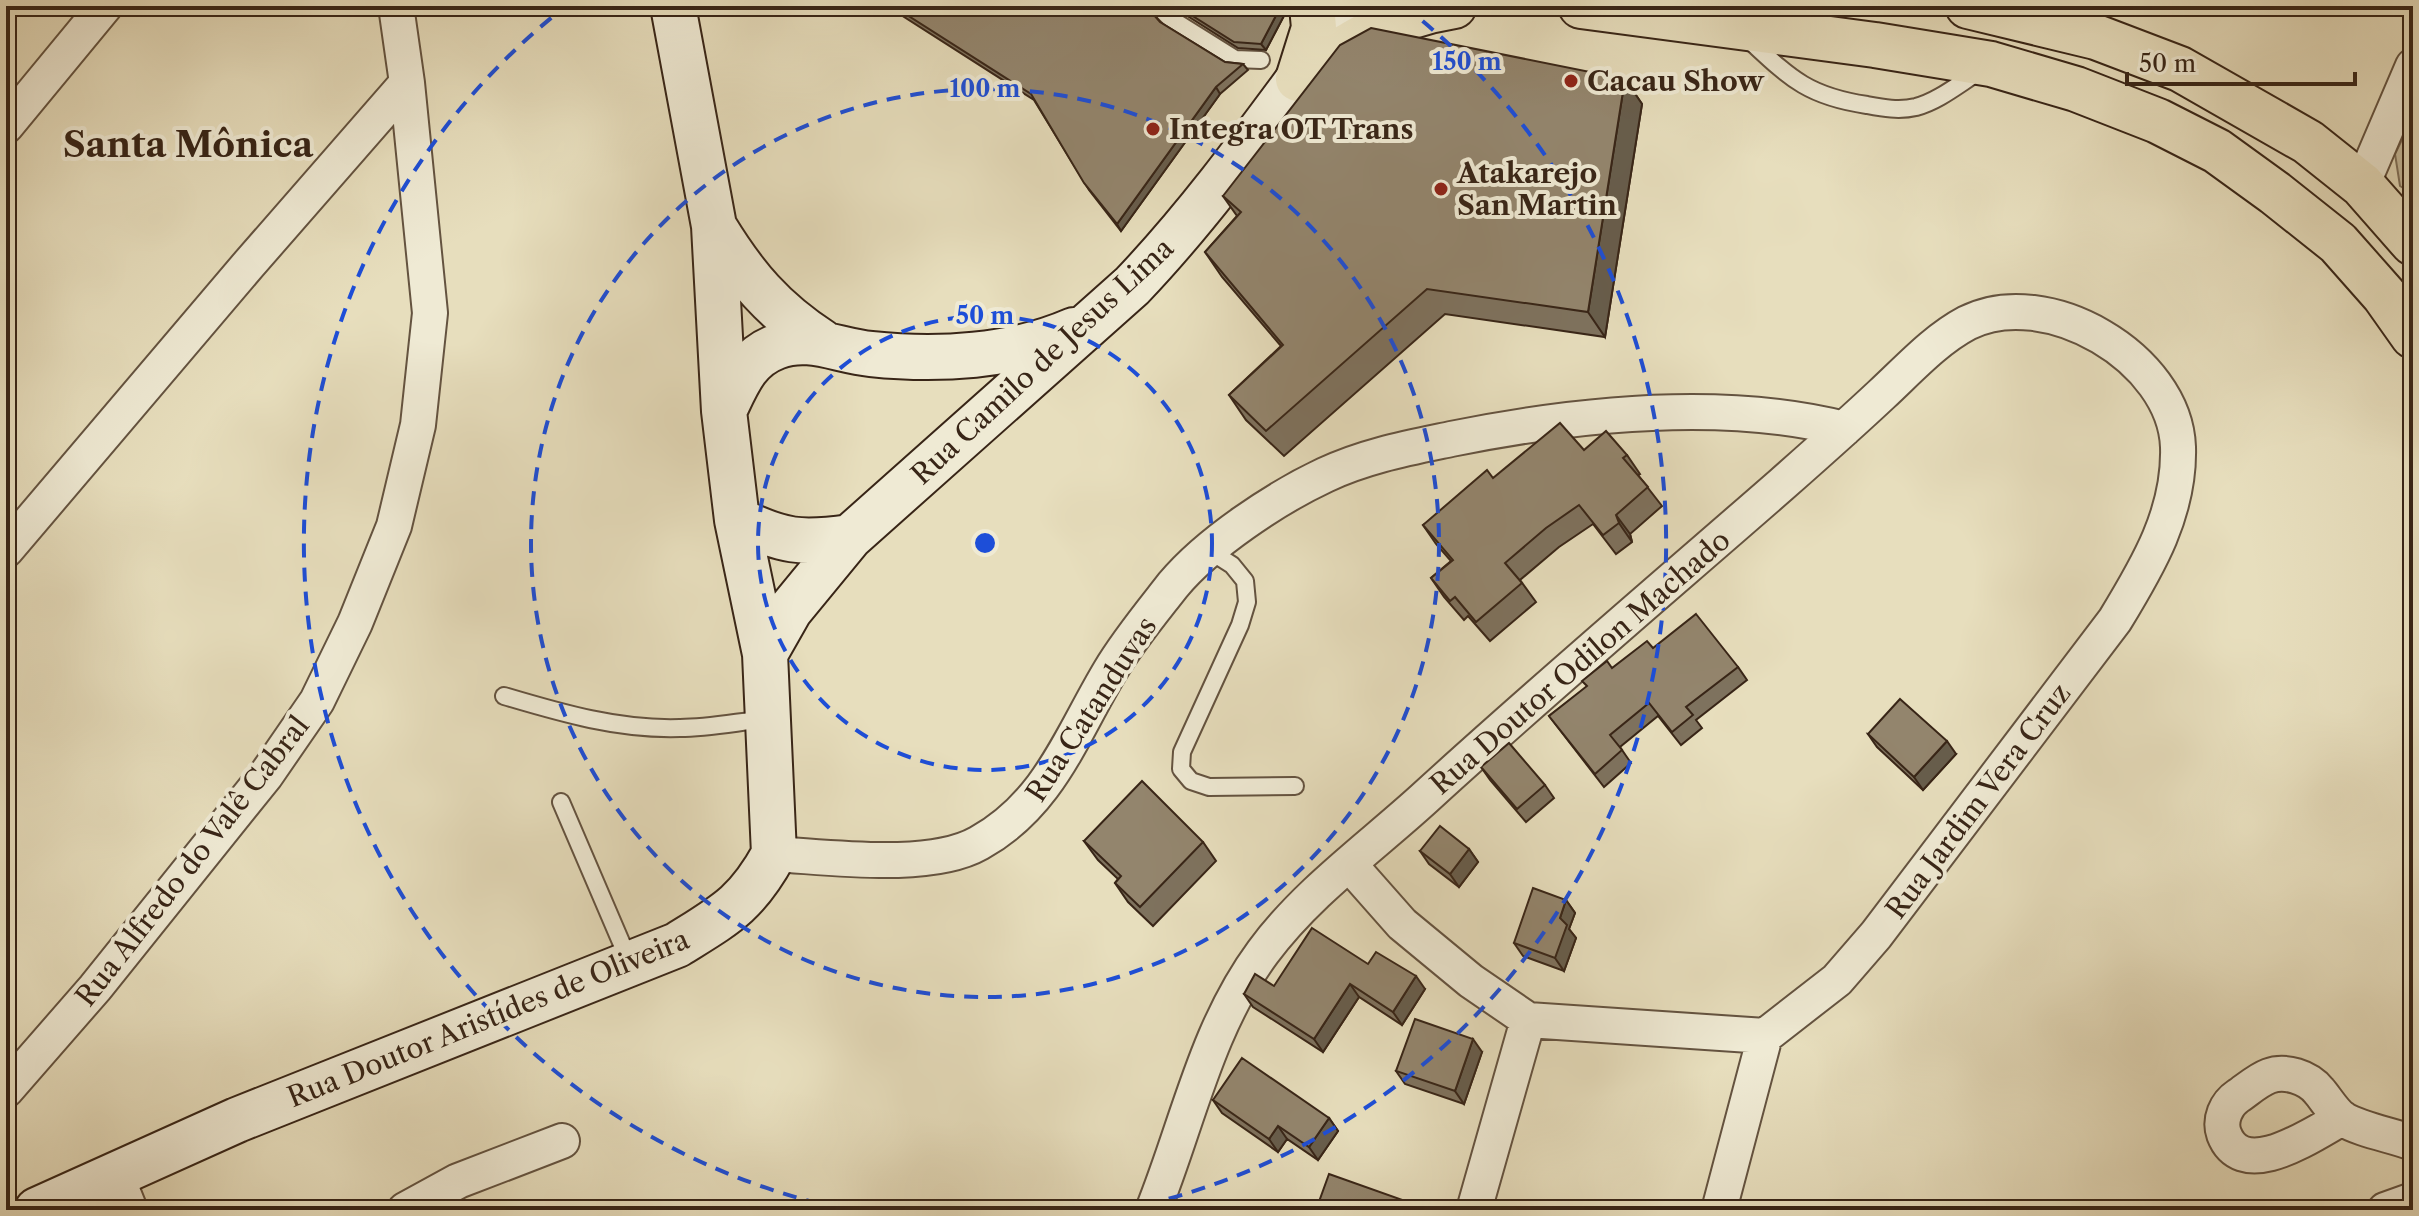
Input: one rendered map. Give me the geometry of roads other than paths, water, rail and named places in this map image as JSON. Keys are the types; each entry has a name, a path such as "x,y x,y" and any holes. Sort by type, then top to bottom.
{"main road":[{"path":"673,6 714,226 724,411 737,520 765,654 774,854"},
{"path":"1279,69 1314,28 1312,6"},
{"name":"Rua Camilo de Jesus Lima","path":"850,537 1132,286 1173,243 1279,69 1353,6"},
{"path":"1279,69 1346,44 1381,26 1432,9 1454,6"},
{"path":"1581,6 1991,64 2076,89 2158,121 2217,151 2338,243 2384,295 2413,336"},
{"path":"1968,6 2096,37 2180,69 2308,142 2362,185 2413,243"},
{"path":"714,226 753,284 800,327 822,342"},
{"path":"724,411 741,375 752,360 776,347 797,342 822,342 860,353 910,358 953,356 1047,342 1091,323"},
{"path":"737,520 770,535 809,543 850,537"},
{"path":"765,654 790,610 850,537"},
{"name":"Rua Doutor Aristídes de Oliveira","path":"37,1210 123,1192 237,1120 677,945 733,910 759,881 774,854"}],"street":[{"path":"6,126 105,6"},
{"name":"Rua Alfredo do Valê Cabral","path":"6,1090 95,988 266,775 317,701 355,623 394,526 418,425 430,313 407,83 396,6"},
{"path":"2362,185 2413,66"},
{"path":"6,550 407,83"},
{"name":"Rua Doutor Odilon Machado","path":"1153,1210 1207,1056 1230,1005 1263,952 1299,911 1494,733 1844,429 1934,346 1965,324 1994,312 2031,312 2069,321 2105,340 2145,370"},
{"name":"Rua Jardim Vera Cruz","path":"1765,1036 1837,980 1876,935 2115,620 2147,568 2166,524 2175,484 2178,443 2168,405 2145,370"},
{"name":"Rua Catanduvas","path":"774,854 923,859 948,855 977,845 1007,825 1050,779 1121,656 1175,583 1210,551 1284,496 1326,474 1383,453 1484,432 1597,417 1681,413 1767,416 1809,420 1844,429"},
{"path":"1349,864 1402,924 1471,981 1528,1020 1765,1036 1719,1210"},
{"path":"1474,1210 1528,1020"},
{"path":"2342,1118 2413,1143"},
{"path":"405,1210 458,1181 562,1141"},
{"path":"2385,1210 2413,1200"}],"lane":[{"path":"1158,6 1171,19 1235,59 1279,69"},
{"path":"1734,26 1791,79 1812,92 1834,100 1892,109 1917,107 1991,64"},
{"path":"1210,551 1232,565 1245,581 1247,602 1240,625 1182,752 1181,769 1191,781 1209,787 1295,786"},
{"path":"504,696 565,714 623,726 680,728 769,718"},
{"path":"561,802 630,964"}],"place":[{"name":"Cacau Show","path":"1571,81"},
{"name":"Integra OT Trans","path":"1153,129"},
{"name":"Atakarejo San Martin","path":"1441,189"}],"district":[{"name":"Santa Mônica","path":"188,144"}]}
